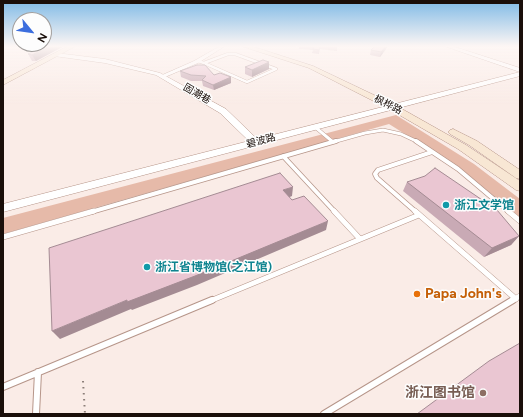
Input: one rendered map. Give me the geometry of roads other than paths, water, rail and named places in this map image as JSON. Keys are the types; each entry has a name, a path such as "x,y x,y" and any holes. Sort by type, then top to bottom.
{"main road":[{"path":"3,76 24,65"},
{"path":"3,83 36,65"},
{"name":"枫桦路","path":"303,65 317,70 398,106 462,147 520,187"},
{"name":"枫桦路","path":"315,65 335,73 473,143 520,176"}],"street":[{"name":"固潮巷","path":"126,65 163,76 217,107 255,142"},
{"path":"163,76 188,65"},
{"path":"506,65 520,70"},
{"name":"碧波路","path":"3,208 520,74"}],"lane":[{"path":"210,65 247,82 276,69 266,65"},
{"path":"315,127 333,142"},
{"path":"3,237 283,156 365,133 383,130 401,134 413,139 458,169 520,221"},
{"path":"324,414 518,297 377,178 376,174 378,170 432,152"},
{"path":"283,156 360,239"},
{"path":"3,387 419,215"},
{"path":"36,414 38,372"}],"place":[{"name":"浙江文学馆","path":"446,205"},
{"name":"浙江省博物馆(之江馆)","path":"147,267"},
{"name":"Papa John's","path":"417,294"},
{"name":"浙江图书馆","path":"483,393"}]}
